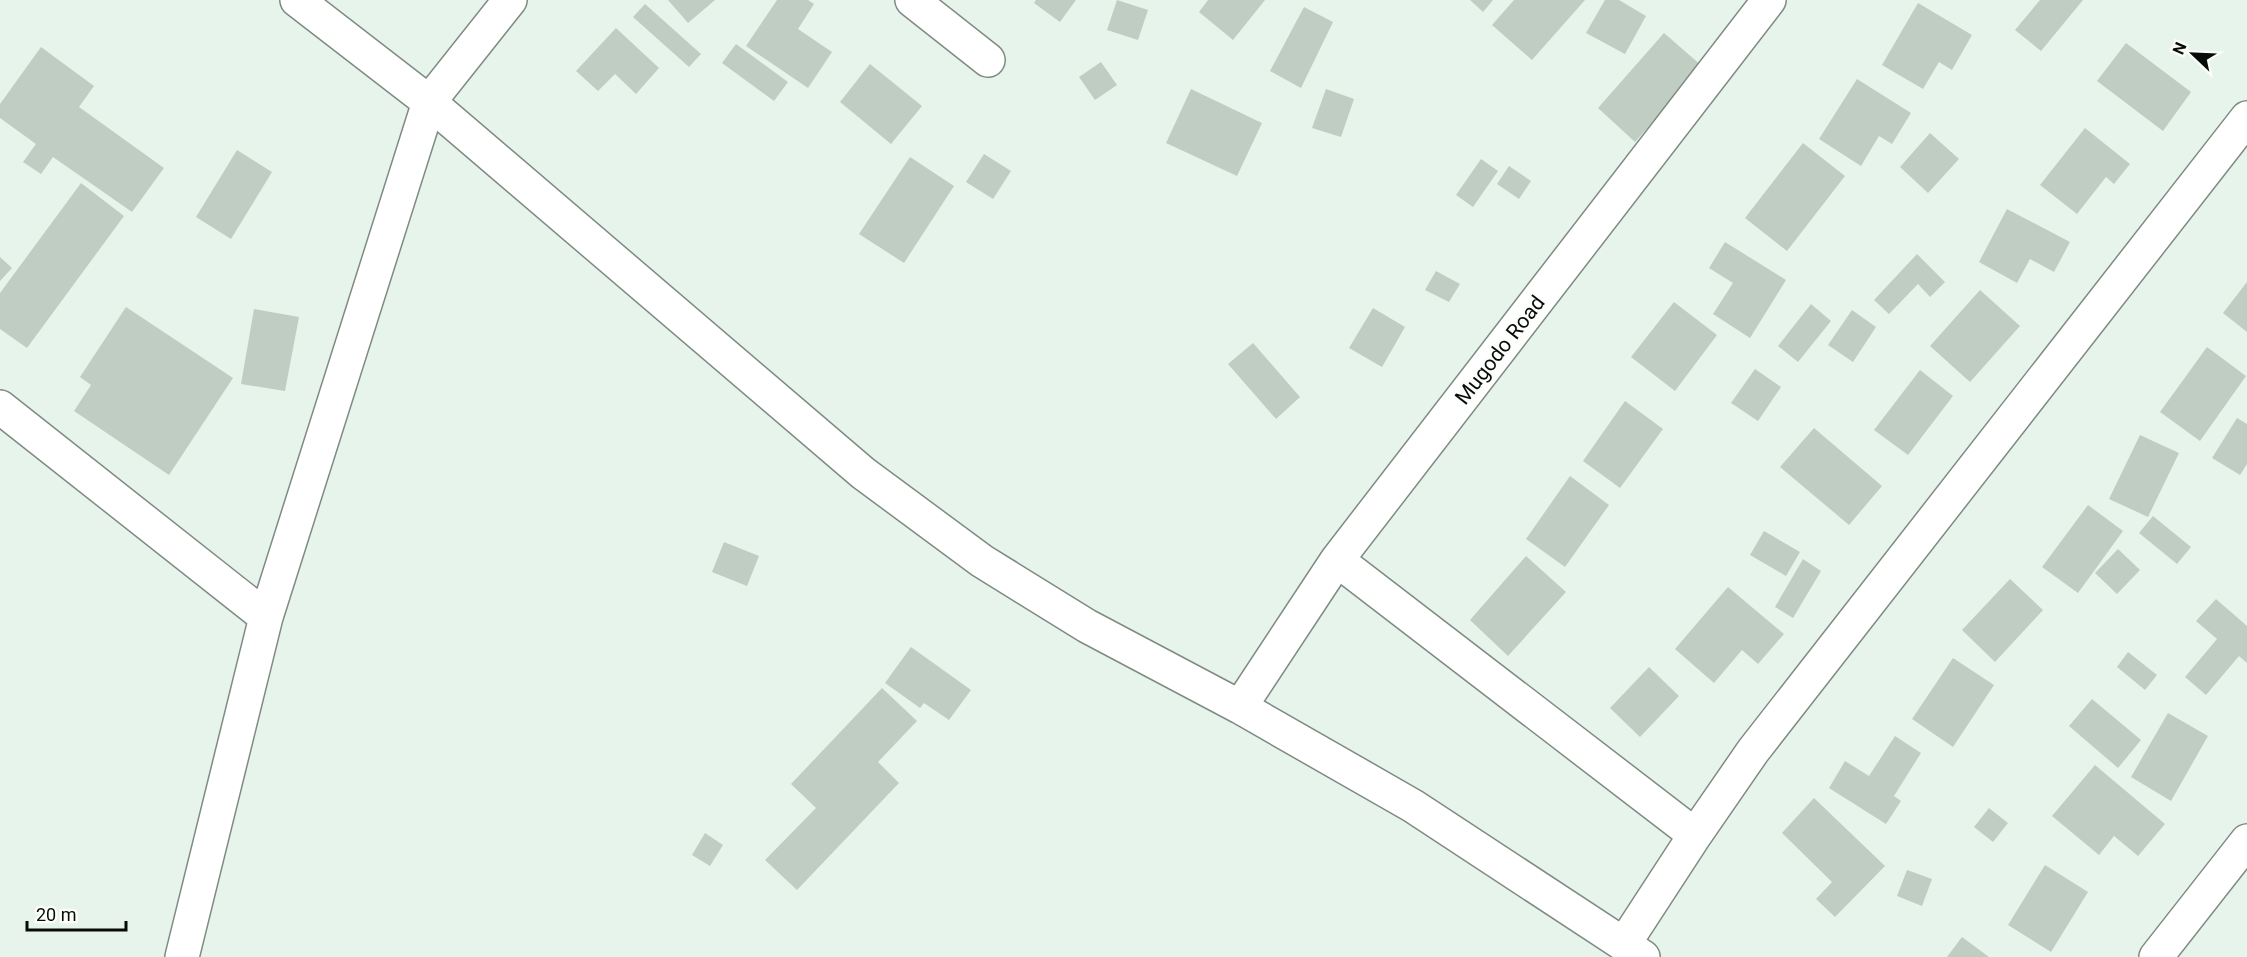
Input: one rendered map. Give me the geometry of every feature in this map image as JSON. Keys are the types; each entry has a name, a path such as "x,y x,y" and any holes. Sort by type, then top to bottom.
{"street":[{"path":"297,0 429,102 863,473 982,561 1087,626 1240,707 1413,806 1634,951 1695,835 1753,751 2247,118"},
{"path":"182,957 266,617 429,102 510,0"},
{"path":"912,0 988,60"},
{"name":"Mugodo Road","path":"1240,707 1337,560 1770,0"},
{"path":"0,407 266,617"},
{"path":"1337,560 1695,835"},
{"path":"2156,957 2247,841"}],"building":[{"path":"668,0 715,0 688,23"},
{"path":"777,0 808,0 814,4 798,29 832,52 808,88 746,46"},
{"path":"1036,0 1076,0 1060,22 1034,3"},
{"path":"1117,0 1148,10 1138,40 1107,30"},
{"path":"1208,0 1265,0 1233,40 1199,12"},
{"path":"1470,0 1493,0 1483,12"},
{"path":"1514,0 1585,0 1532,60 1492,25"},
{"path":"1605,0 1619,0 1646,16 1625,54 1586,33"},
{"path":"2040,0 2083,0 2041,51 2015,30"},
{"path":"1918,3 1972,35 1952,70 1939,62 1923,89 1882,65"},
{"path":"645,4 701,54 689,67 633,17"},
{"path":"1304,7 1333,22 1301,88 1270,71"},
{"path":"616,28 659,68 636,94 615,74 598,91 576,71"},
{"path":"1664,33 1702,66 1635,142 1598,108"},
{"path":"2126,43 2191,92 2163,131 2097,81"},
{"path":"736,44 788,82 774,101 722,63"},
{"path":"41,47 94,86 79,107 164,168 132,212 53,157 41,174 23,162 36,144 0,118 0,104"},
{"path":"1101,62 1117,85 1095,100 1079,77"},
{"path":"870,64 922,106 891,144 840,102"},
{"path":"1857,79 1911,113 1892,144 1879,136 1861,166 1819,139"},
{"path":"1191,89 1262,123 1237,176 1166,143"},
{"path":"1326,89 1354,99 1341,137 1312,128"},
{"path":"2085,128 2130,164 2114,184 2106,177 2077,214 2040,185"},
{"path":"1930,133 1959,159 1928,193 1900,167"},
{"path":"1803,143 1845,176 1787,251 1745,218"},
{"path":"237,150 272,172 231,239 196,217"},
{"path":"984,154 1011,171 993,199 966,182"},
{"path":"910,157 954,186 904,263 859,234"},
{"path":"1481,159 1498,171 1473,207 1456,195"},
{"path":"1509,166 1531,181 1519,199 1497,184"},
{"path":"81,183 124,216 27,348 0,329 0,293"},
{"path":"2007,209 2070,242 2054,272 2030,259 2017,283 1979,262"},
{"path":"1725,242 1786,280 1750,338 1713,314 1733,283 1709,268"},
{"path":"1917,254 1945,282 1930,297 1918,284 1889,314 1874,300"},
{"path":"0,257 12,268 0,281"},
{"path":"1436,271 1460,284 1449,302 1425,290"},
{"path":"2247,282 2247,332 2223,313"},
{"path":"1980,290 2020,326 1970,382 1930,346"},
{"path":"1674,302 1717,335 1675,391 1631,357"},
{"path":"1811,304 1831,321 1798,362 1778,346"},
{"path":"126,307 233,378 169,475 74,411 91,385 80,377"},
{"path":"1373,308 1405,327 1382,367 1349,348"},
{"path":"254,309 299,317 285,391 241,384"},
{"path":"1852,310 1876,327 1853,362 1828,345"},
{"path":"1253,343 1300,397 1276,419 1228,364"},
{"path":"2207,347 2246,376 2200,441 2160,412"},
{"path":"1755,369 1781,387 1758,421 1731,403"},
{"path":"1920,370 1953,396 1908,455 1874,430"},
{"path":"1625,401 1663,429 1620,488 1583,461"},
{"path":"2237,418 2247,424 2247,464 2240,475 2212,458"},
{"path":"1814,428 1882,486 1849,525 1780,467"},
{"path":"2140,435 2179,453 2148,517 2109,499"},
{"path":"1570,476 1609,505 1565,567 1526,539"},
{"path":"2088,505 2123,531 2078,593 2042,567"},
{"path":"2153,516 2191,547 2177,564 2139,533"},
{"path":"1764,531 1800,552 1786,576 1750,555"},
{"path":"724,542 759,556 747,586 712,572"},
{"path":"2118,549 2140,570 2117,594 2095,573"},
{"path":"1526,556 1566,592 1508,656 1470,620"},
{"path":"1803,559 1821,571 1793,618 1775,607"},
{"path":"2010,579 2043,610 1995,662 1962,630"},
{"path":"1728,587 1784,634 1758,664 1742,650 1714,683 1675,649"},
{"path":"2216,599 2247,626 2247,663 2239,656 2206,695 2185,677 2217,639 2196,621"},
{"path":"911,647 971,690 949,720 924,703 920,708 885,683"},
{"path":"2128,652 2157,675 2145,690 2117,667"},
{"path":"1953,658 1994,685 1953,747 1912,719"},
{"path":"1649,667 1679,696 1640,737 1610,708"},
{"path":"882,688 917,721 878,762 899,783 797,890 765,860 816,808 791,784"},
{"path":"2092,699 2141,740 2118,768 2069,726"},
{"path":"2168,713 2208,736 2171,801 2131,777"},
{"path":"1895,736 1921,753 1894,796 1901,801 1886,824 1829,788 1845,761 1869,776"},
{"path":"2095,765 2165,824 2138,856 2114,836 2099,855 2052,816"},
{"path":"1814,798 1885,866 1835,917 1816,899 1832,882 1782,833"},
{"path":"1989,808 2008,823 1993,842 1974,827"},
{"path":"705,833 723,845 710,866 692,855"},
{"path":"2045,865 2088,892 2051,952 2008,925"},
{"path":"1907,870 1932,879 1922,906 1897,896"},
{"path":"1962,937 1989,957 1947,957"}]}
